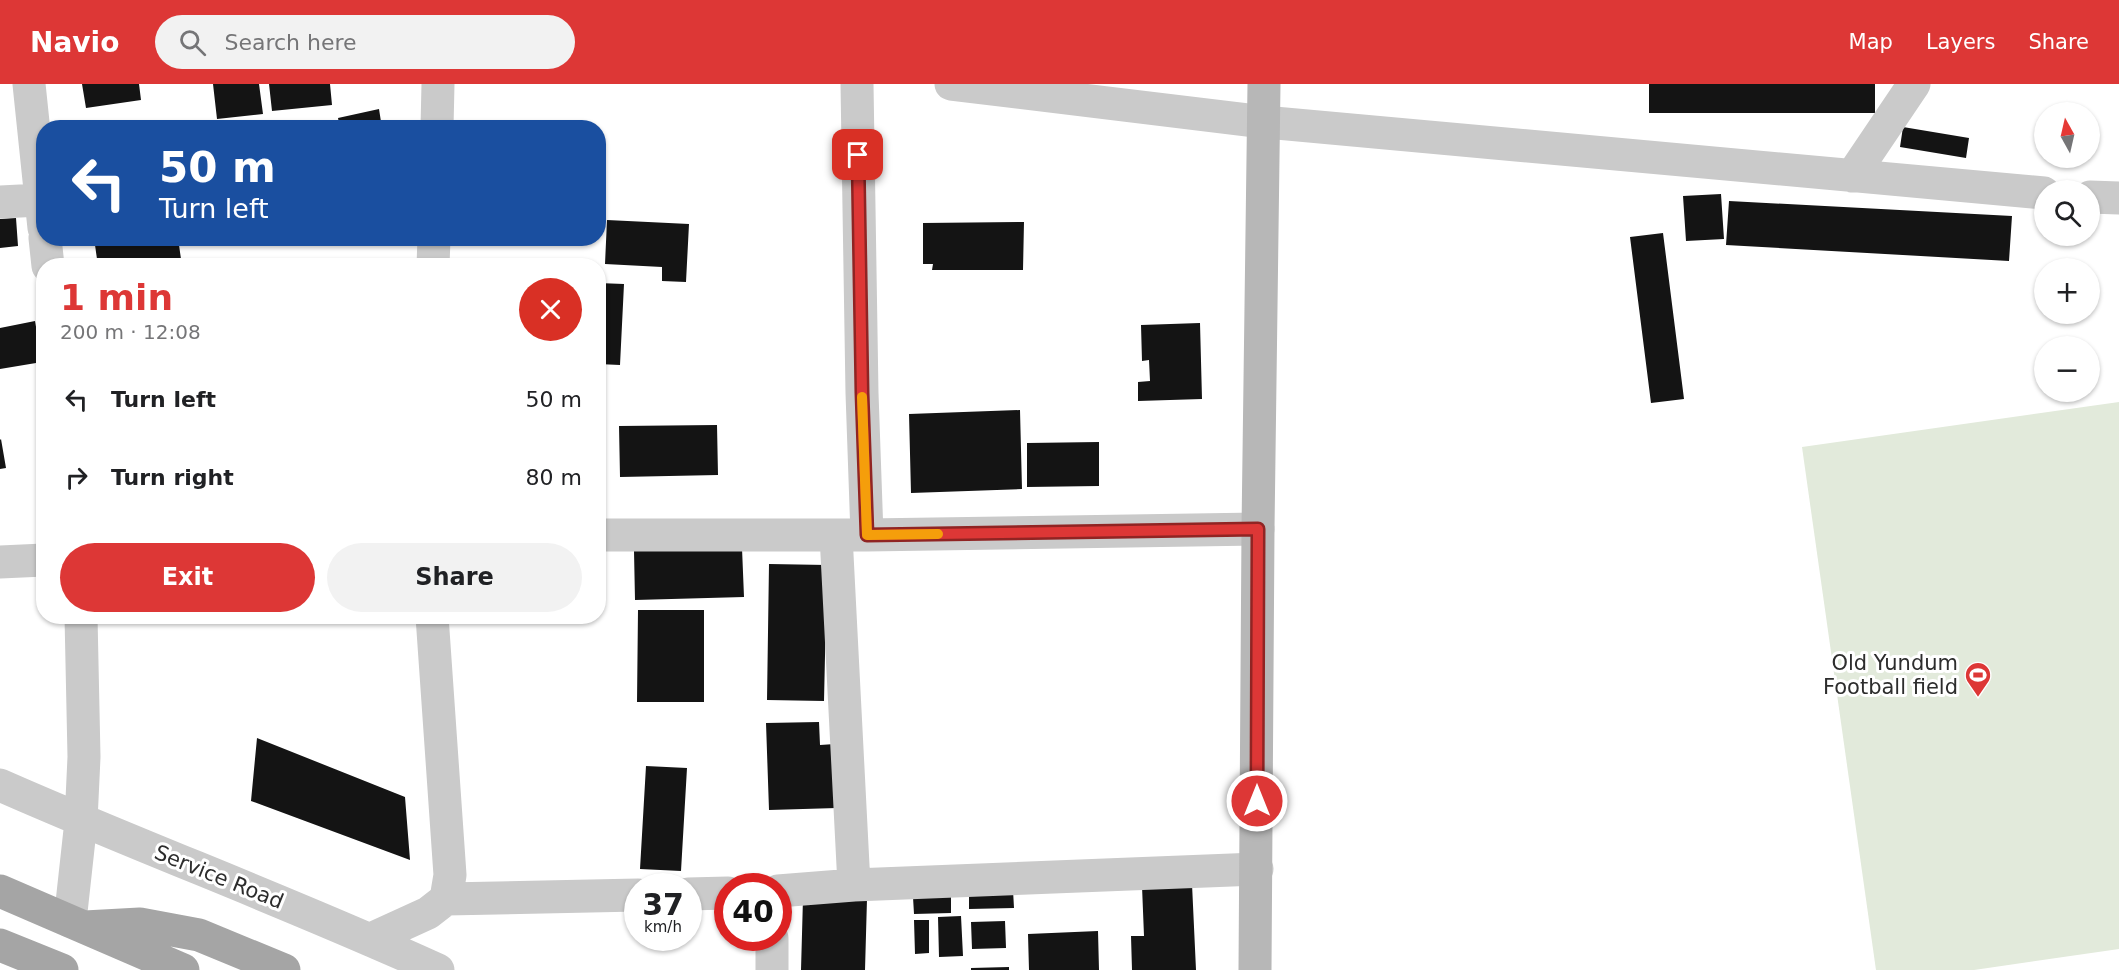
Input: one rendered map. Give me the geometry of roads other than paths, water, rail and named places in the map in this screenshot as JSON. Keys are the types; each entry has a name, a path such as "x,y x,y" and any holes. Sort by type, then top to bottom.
{"main road":[{"path":"0,891 183,970"},
{"path":"86,928 140,924 199,935 284,970"},
{"path":"22,957 62,970"}],"street":[{"path":"29,84 36,154"},
{"path":"437,120 438,84"},
{"path":"854,885 852,535 862,393 857,84"},
{"path":"951,84 1264,122 2034,192"},
{"path":"1255,970 1264,84"},
{"path":"1852,176 1914,84"},
{"path":"2100,197 2119,198"},
{"path":"0,201 36,212"},
{"path":"606,535 852,535 1258,529"},
{"path":"0,562 36,560"},
{"path":"81,624 84,758 81,821 86,928"},
{"path":"433,624 450,875 446,899"},
{"name":"Service Road","path":"0,785 81,821 371,939 438,970"},
{"path":"792,890 854,885 1257,870"},
{"path":"371,939 428,913 446,899 624,895"},
{"path":"772,951 772,970"}],"place":[{"name":"Old Yundum Football field","path":"1978,698"}]}
